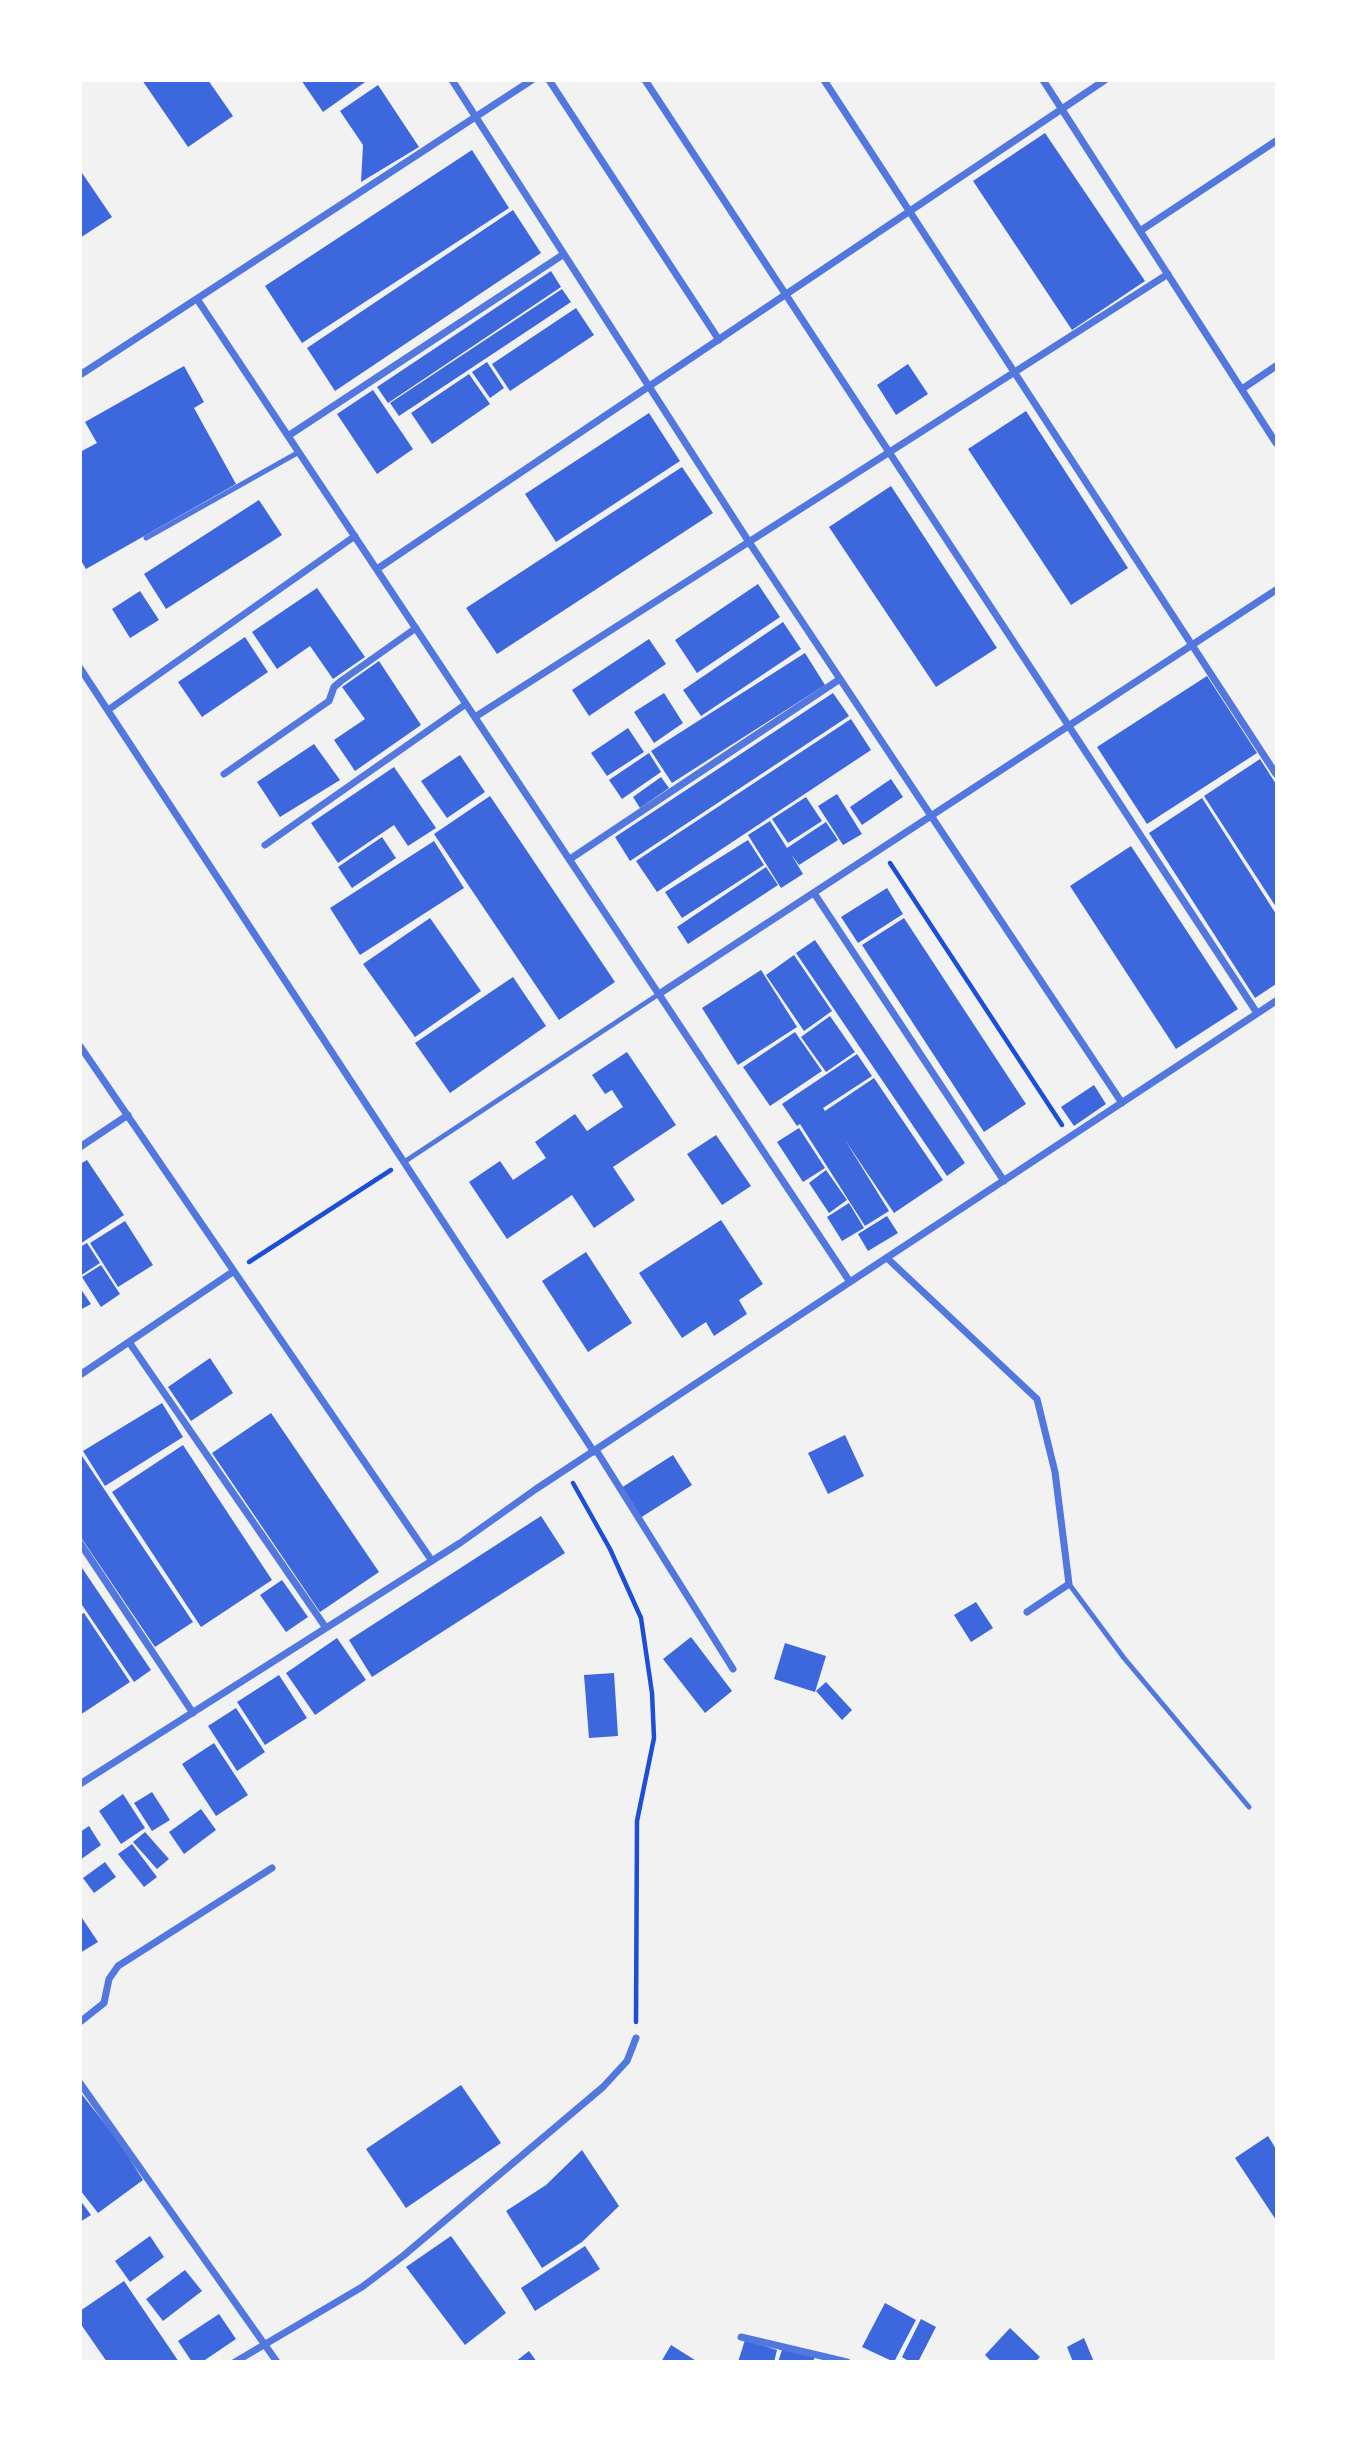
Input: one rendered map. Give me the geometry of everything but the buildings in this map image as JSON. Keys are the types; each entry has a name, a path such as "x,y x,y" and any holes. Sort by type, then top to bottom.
{"street":[{"path":"452,80 749,542 1122,1103"},
{"path":"80,375 532,80"},
{"path":"549,80 719,340"},
{"path":"645,80 1257,1013"},
{"path":"824,80 1276,774"},
{"path":"1043,80 1276,443"},
{"path":"377,569 1105,80"},
{"path":"1140,231 1276,141"},
{"path":"288,436 564,254"},
{"path":"475,717 1168,274"},
{"path":"197,299 850,1282"},
{"path":"1242,389 1276,366"},
{"path":"108,709 355,536"},
{"path":"659,994 1276,590"},
{"path":"224,774 329,701 341,681 415,628"},
{"path":"80,668 595,1451 733,1669"},
{"path":"569,859 840,679"},
{"path":"265,845 466,704"},
{"path":"814,893 1004,1181"},
{"path":"80,1784 460,1543 536,1489 1276,1001"},
{"path":"80,1046 432,1561"},
{"path":"80,1147 128,1115"},
{"path":"887,1258 1037,1399 1055,1472 1069,1584 1027,1612"},
{"path":"80,1375 234,1271"},
{"path":"129,1342 326,1628"},
{"path":"80,1543 193,1713"},
{"path":"80,2022 104,2003 109,1979 118,1966 272,1868"},
{"path":"235,2361 362,2287 403,2256 603,2087 627,2061 636,2038"},
{"path":"80,2083 277,2361"},
{"path":"741,2337 848,2361"}],"lane":[{"path":"146,538 299,452"},
{"path":"404,1162 659,994"},
{"path":"1069,1584 1124,1658 1249,1807"}],"path":[{"path":"881,849 1070,1138"},
{"path":"234,1271 404,1162"},
{"path":"565,1471 610,1549 641,1618 652,1693 654,1738 637,1821 636,2038"}]}
